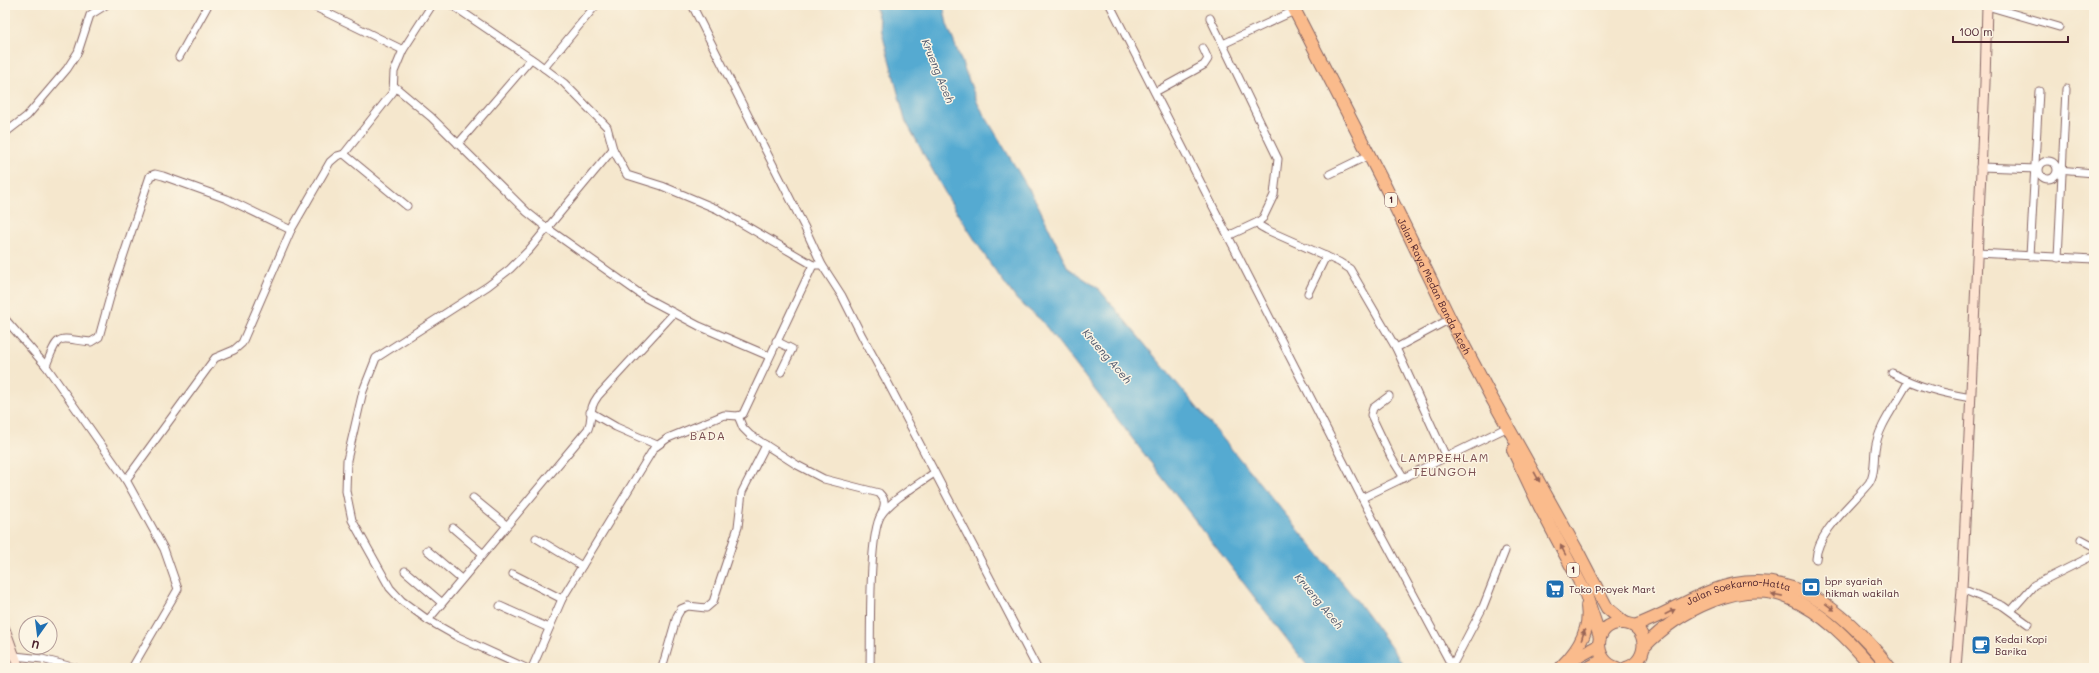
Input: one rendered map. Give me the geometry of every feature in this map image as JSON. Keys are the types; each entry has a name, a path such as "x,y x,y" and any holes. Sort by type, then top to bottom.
{"highway":[{"name":"Jalan Raya Medan Banda Aceh","path":"1293,8 1490,395 1579,554 1607,608 1629,625"},
{"name":"Jalan Raya Medan Banda Aceh","path":"1490,395 1540,507 1585,592 1599,642"},
{"name":"Jalan Soekarno-Hatta","path":"1560,667 1599,642 1610,626 1629,625 1654,620 1712,591 1742,583 1769,582 1802,592 1827,605 1867,638 1890,668"},
{"path":"1560,667 1577,650 1584,634 1588,613 1585,592"},
{"name":"Jalan Soekarno-Hatta","path":"1634,666 1643,652 1644,647 1660,630 1699,606 1734,594 1774,594 1789,598 1826,621 1850,640 1873,668"},
{"name":"1","path":"1629,625 1642,635 1644,647"},
{"name":"1","path":"1599,642 1604,660"},
{"path":"1588,668 1604,660 1617,668"}],"street":[{"path":"5,133 27,116 67,69 78,52 90,15 106,5"},
{"path":"179,57 208,5"},
{"path":"310,5 403,50"},
{"path":"126,480 215,358 234,350 242,343 291,230 330,162 337,156 344,154 390,98 394,86 394,72 403,50 432,5"},
{"path":"452,5 564,83 607,127 613,149 627,175 662,186 717,208 813,265 822,266"},
{"path":"544,68 596,5"},
{"path":"692,5 804,226 822,266 842,296 1037,668"},
{"path":"1110,5 1362,498 1452,667"},
{"path":"1956,668 1962,589 1971,398 1987,6 2059,27"},
{"path":"1223,44 1293,8"},
{"path":"1210,18 1278,159 1274,195 1263,218 1258,222 1228,236"},
{"path":"1155,92 1204,65 1208,59 1203,48"},
{"path":"458,144 531,59"},
{"path":"394,86 458,144 502,190 548,228 646,298 674,313 769,356"},
{"path":"2058,258 2059,170 2066,89"},
{"path":"2030,256 2037,169 2040,91"},
{"path":"526,668 458,637 428,620 402,601 387,584 359,534 348,508 346,491 347,460 365,384 373,363 380,355 488,286 510,269 548,228 613,149"},
{"path":"344,154 407,206"},
{"path":"1330,174 1369,155"},
{"path":"2037,169 2041,164 2048,161 2055,165 2059,170 2094,173"},
{"path":"1980,167 2037,169"},
{"path":"2037,169 2042,176 2047,178 2055,175 2059,170"},
{"path":"46,366 58,340 68,338 92,342 99,337 112,290 150,176 155,174 163,176 227,199 291,230"},
{"path":"1258,222 1267,230 1326,256 1350,269 1396,348 1446,457"},
{"path":"1977,253 2094,259"},
{"path":"1308,293 1326,256"},
{"path":"532,668 562,600 654,448 668,438 724,415 738,416 743,414 776,340 813,265"},
{"path":"428,620 460,579 588,428 591,421 590,412 592,405 598,396 674,313"},
{"path":"5,319 46,366 126,480 164,549 178,589 132,668"},
{"path":"1396,348 1450,319"},
{"path":"776,340 792,348 782,372"},
{"path":"1892,373 1908,382 1939,393 1971,398"},
{"path":"1816,559 1817,550 1830,529 1870,481 1875,448 1890,412 1897,403 1908,382"},
{"path":"1389,396 1373,408 1371,415 1391,457 1404,478"},
{"path":"590,412 616,427 658,445"},
{"path":"738,416 743,428 797,465 824,479 879,493 884,498 885,502 874,543 870,668"},
{"path":"1362,498 1504,429"},
{"path":"662,668 677,616 681,609 688,606 706,608 713,602 738,527 742,492 766,445"},
{"path":"882,514 934,473"},
{"path":"473,498 506,525"},
{"path":"454,528 482,553"},
{"path":"536,538 582,566"},
{"path":"2082,539 2094,546"},
{"path":"427,550 460,579"},
{"path":"1452,667 1483,607 1505,551"},
{"path":"2011,611 2034,585 2094,555"},
{"path":"405,571 441,602"},
{"path":"513,574 562,600"},
{"path":"1962,589 1980,595 2011,611 2028,624"},
{"path":"500,606 549,628"},
{"path":"5,629 19,668"},
{"path":"15,656 42,659 76,668"}],"water":[{"name":"Krueng Aceh","path":"875,5 943,5 947,24 978,104 1037,203 1068,268 1098,288 1354,597 1406,668 1309,668 1041,320 1017,300 989,262 948,198 905,120"}],"place":[{"name":"bpr syariah hikmah wakilah","path":"1811,587"},
{"name":"Toko Proyek Mart","path":"1555,589"},
{"name":"Kedai Kopi Barika","path":"1981,645"}],"district":[{"name":"BADA","path":"708,436"},
{"name":"LAMPREHLAM TEUNGOH","path":"1445,465"}]}
